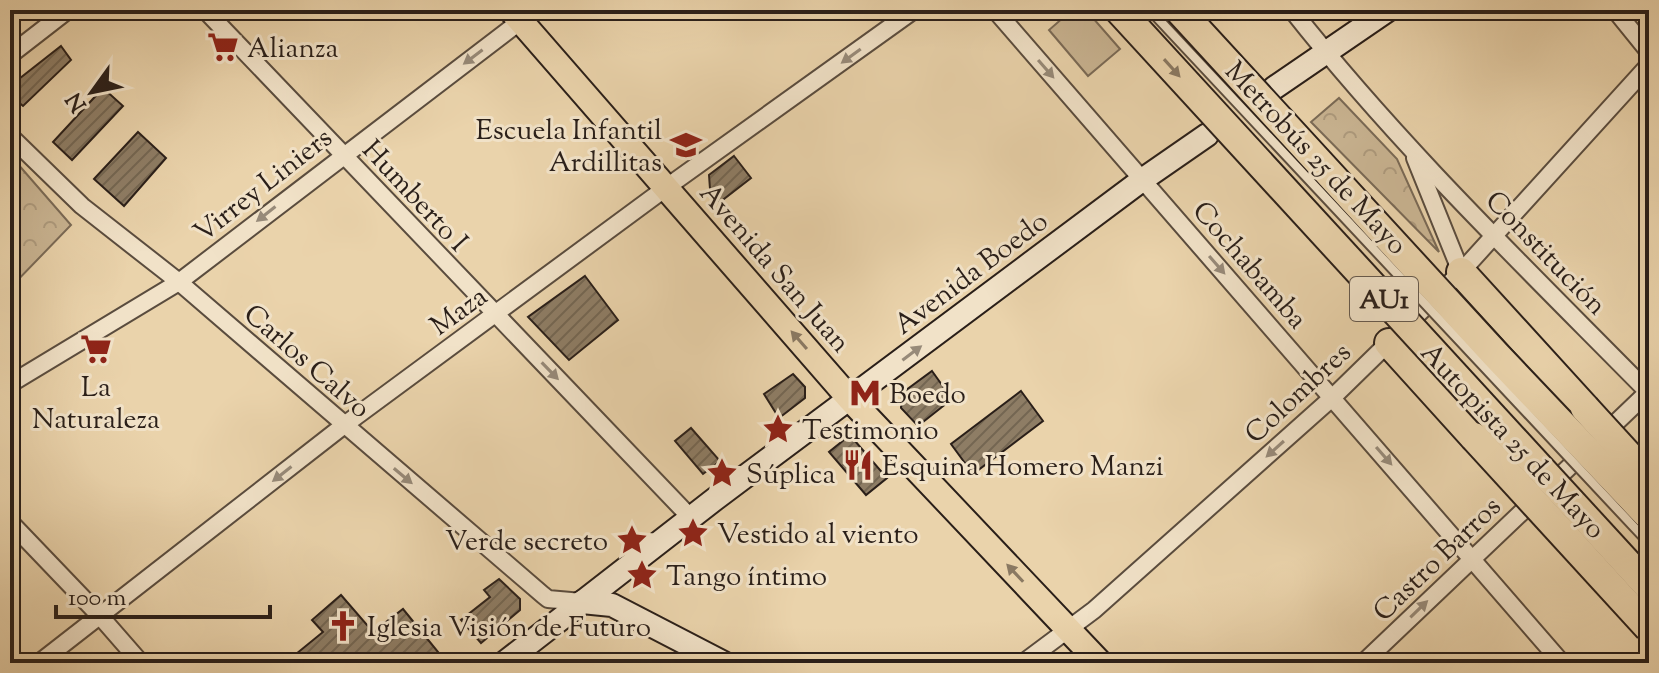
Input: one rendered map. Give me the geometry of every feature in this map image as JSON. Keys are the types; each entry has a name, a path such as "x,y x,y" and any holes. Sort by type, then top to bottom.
{"highway":[{"name":"Autopista 25 de Mayo","path":"1119,10 1649,587"},
{"name":"Autopista 25 de Mayo","path":"1179,10 1496,355 1649,516"},
{"path":"1461,272 1649,478"},
{"path":"1389,343 1649,628"}],"main road":[{"path":"1274,88 1388,10"},
{"name":"Avenida San Juan","path":"523,14 850,399 1100,663"},
{"name":"Avenida Boedo","path":"504,663 691,518 1142,180 1207,135"},
{"path":"582,602 612,605 724,663"}],"street":[{"path":"10,55 68,10"},
{"name":"Humberto I","path":"205,10 691,518"},
{"name":"Maza","path":"39,663 343,426 914,10"},
{"name":"Cochabamba","path":"995,10 1562,663"},
{"name":"Constitución","path":"1292,10 1325,52 1494,236 1649,392"},
{"path":"1615,10 1649,52"},
{"name":"Virrey Liniers","path":"10,384 179,282 523,14"},
{"name":"Colombres","path":"1023,663 1114,593 1333,397 1461,272 1649,65"},
{"name":"Carlos Calvo","path":"10,136 82,206 179,282 548,599 582,602"},
{"name":"Constitución","path":"1410,146 1461,272"},
{"name":"Castro Barros","path":"1363,663 1649,392"},
{"path":"10,522 141,663"}],"lane":[{"name":"Metrobús 25 de Mayo","path":"1150,10 1649,543"}],"green space":[{"path":"1072,10 1086,10 1120,49 1088,76 1049,30"},
{"path":"1339,98 1397,159 1439,252 1311,122"},
{"path":"10,155 71,225 10,288"}],"building":[{"path":"61,46 71,60 23,106 10,95 10,86"},
{"path":"103,88 123,106 72,160 53,142"},
{"path":"138,132 166,158 124,206 94,179"},
{"path":"734,156 751,178 720,202 710,189 709,175"},
{"path":"585,276 618,320 569,360 528,317"},
{"path":"932,371 952,399 918,426 901,408 902,393"},
{"path":"793,374 805,387 805,398 779,418 764,394"},
{"path":"1021,391 1043,421 973,474 951,444"},
{"path":"691,428 720,461 703,474 675,441"},
{"name":"Esquina Homero Manzi","path":"845,439 855,441 887,478 866,495 829,452"},
{"path":"499,579 520,599 520,610 481,643 461,620 490,597 484,590"},
{"path":"341,595 373,632 403,609 447,663 285,663 323,632 312,620"}],"place":[{"name":"Alianza","path":"223,47"},
{"name":"Escuela Infantil Ardillitas","path":"686,145"},
{"name":"La Naturaleza","path":"96,349"},
{"name":"Boedo","path":"865,393"},
{"name":"Testimonio","path":"778,429"},
{"name":"Esquina Homero Manzi","path":"858,465"},
{"name":"Súplica","path":"722,473"},
{"name":"Vestido al viento","path":"693,533"},
{"name":"Verde secreto","path":"632,540"},
{"name":"Tango íntimo","path":"642,575"},
{"name":"Iglesia Visión de Futuro","path":"343,626"}]}
